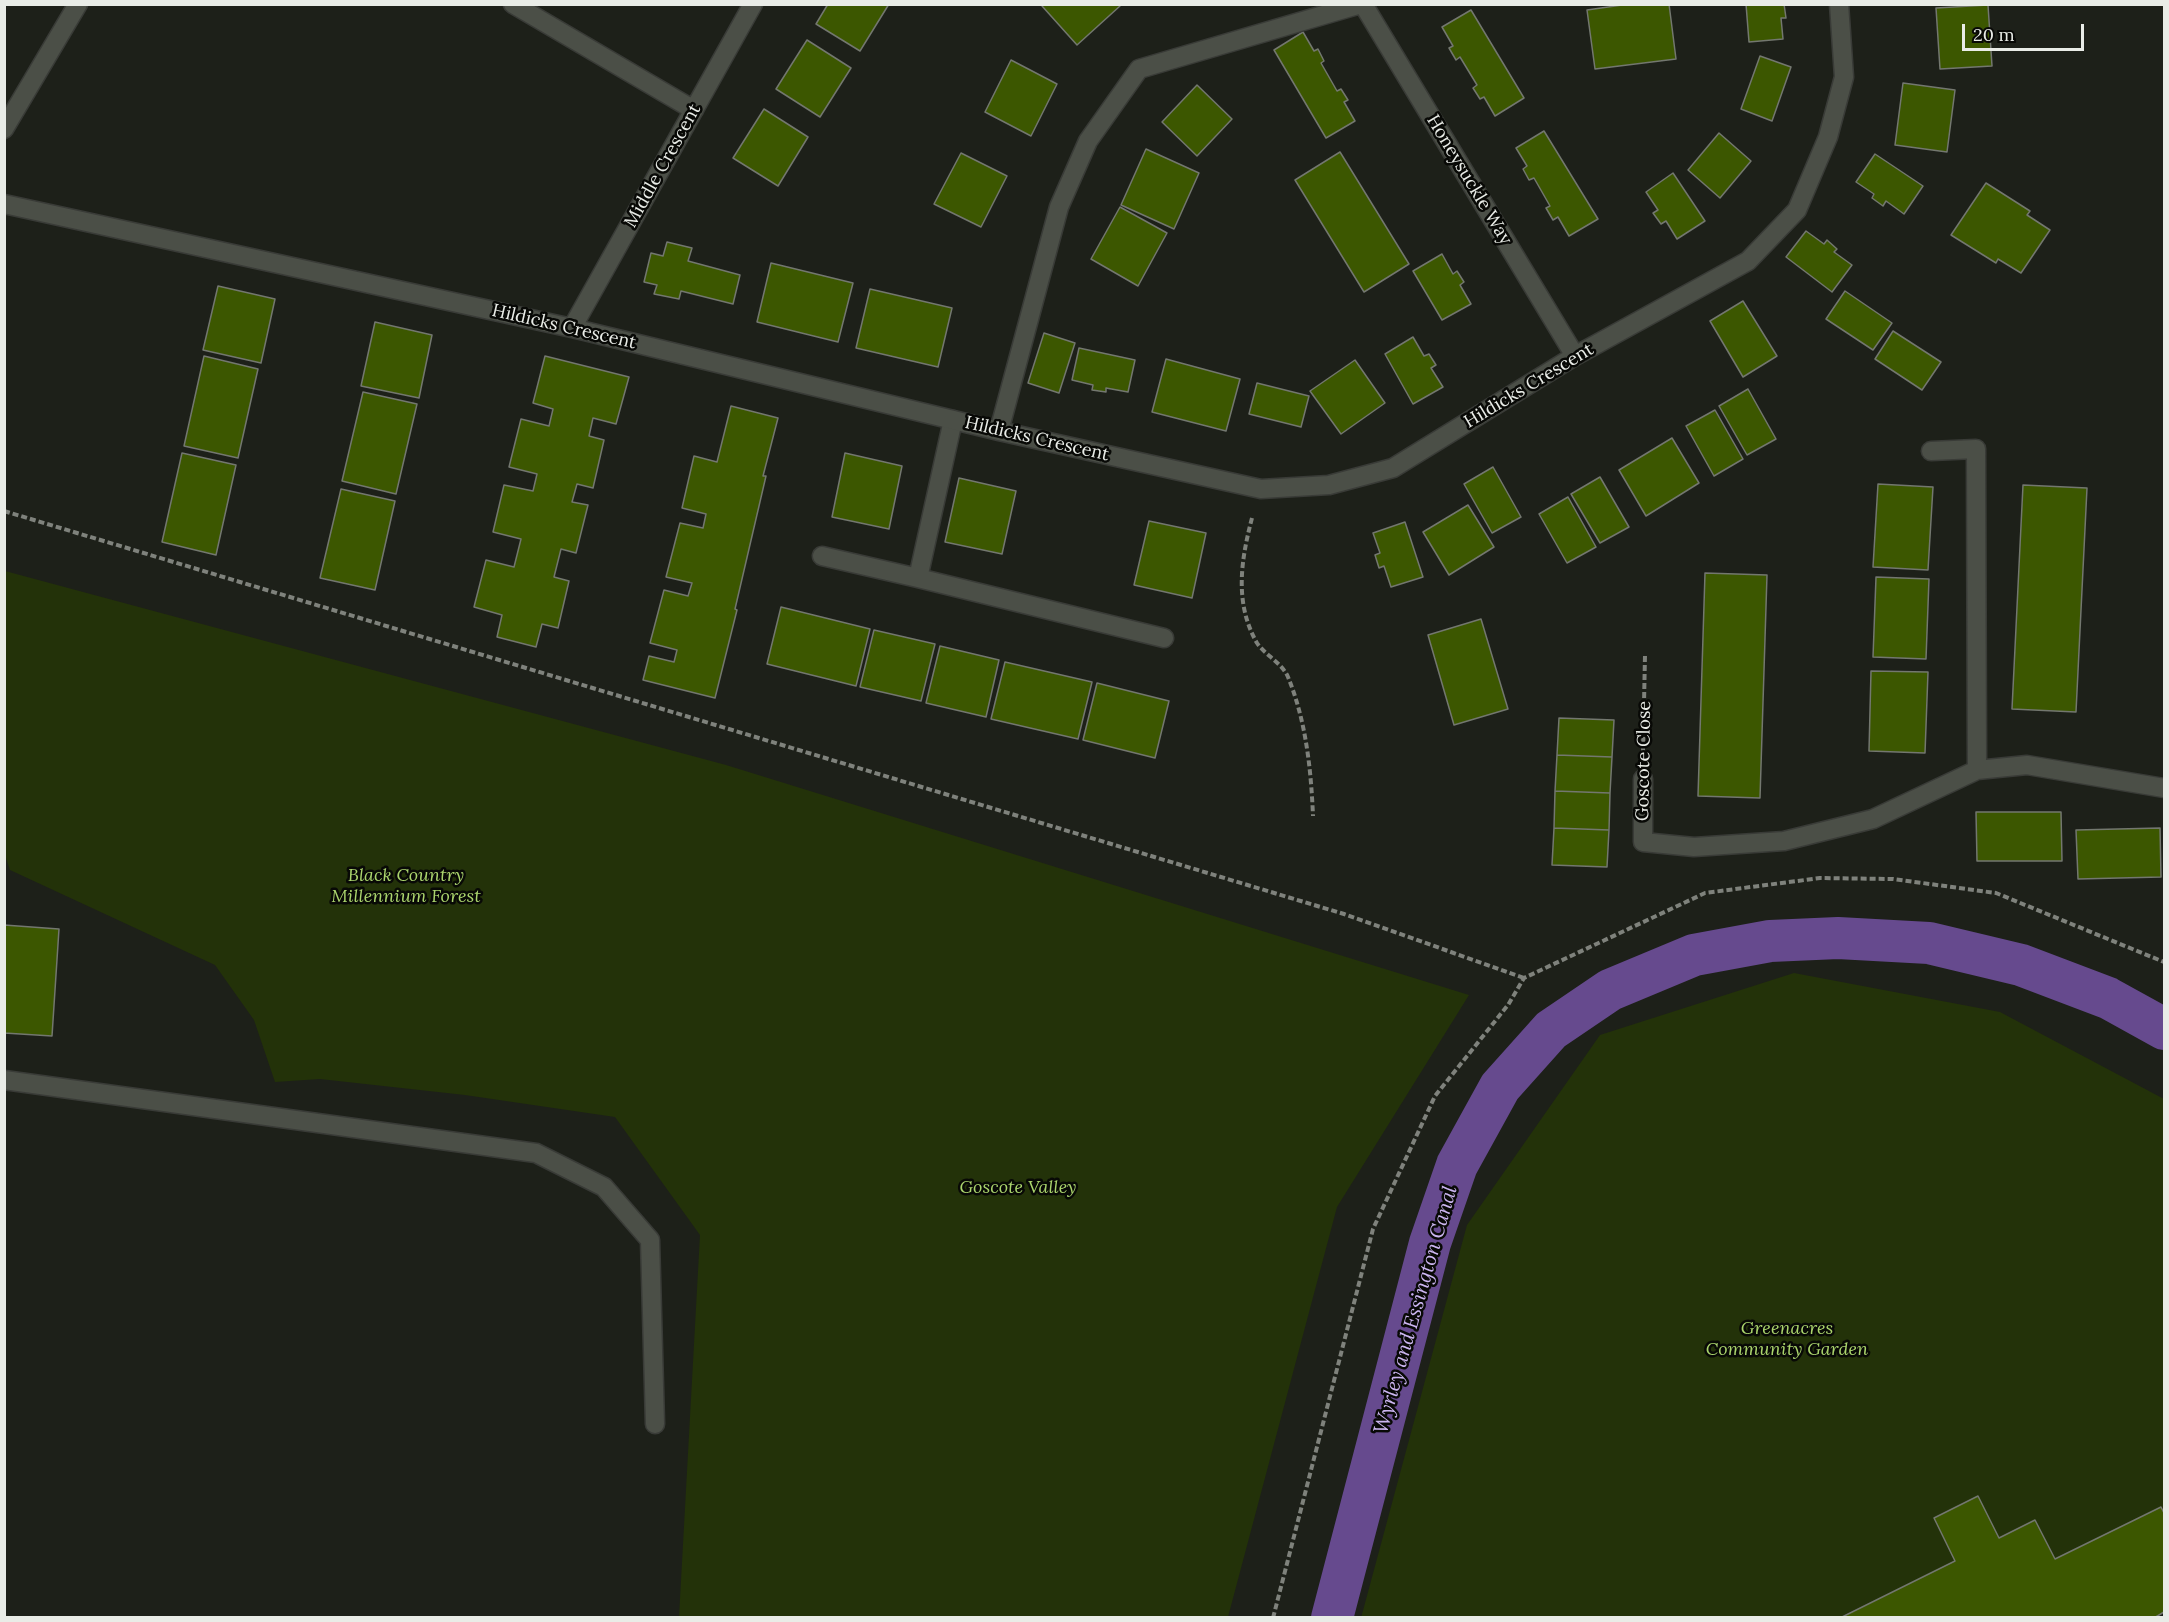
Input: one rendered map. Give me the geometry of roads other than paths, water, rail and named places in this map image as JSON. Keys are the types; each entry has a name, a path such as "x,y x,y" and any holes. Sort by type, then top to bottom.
{"street":[{"path":"4,129 78,4"},
{"path":"513,4 694,110"},
{"name":"Middle Crescent","path":"572,328 753,4"},
{"path":"999,431 1059,207 1088,141 1139,69 1362,4"},
{"name":"Honeysuckle Way","path":"1362,4 1575,356"},
{"name":"Hildicks Crescent","path":"4,204 572,328 999,431 1260,489 1329,485 1393,468 1575,356 1748,261 1797,210 1828,137 1844,77 1839,4"},
{"path":"918,578 953,420"},
{"path":"1931,451 1976,449 1977,770"},
{"path":"822,556 1164,638"},
{"name":"Goscote Close","path":"1643,779 1643,842 1694,847 1784,841 1873,819 1977,770 2026,765 2164,788"},
{"path":"4,1080 536,1153 604,1187 650,1240 656,1424"}],"waterway":[{"name":"Wyrley and Essington Canal","path":"1332,1618 1430,1243 1457,1165 1500,1087 1551,1030 1610,990 1694,955 1770,941 1838,938 1929,943 2021,965 2108,998 2164,1029"}],"park label":[{"name":"Black Country Millennium Forest","path":"406,886"},
{"name":"Goscote Valley","path":"1018,1188"},
{"name":"Greenacres Community Garden","path":"1787,1339"}]}
